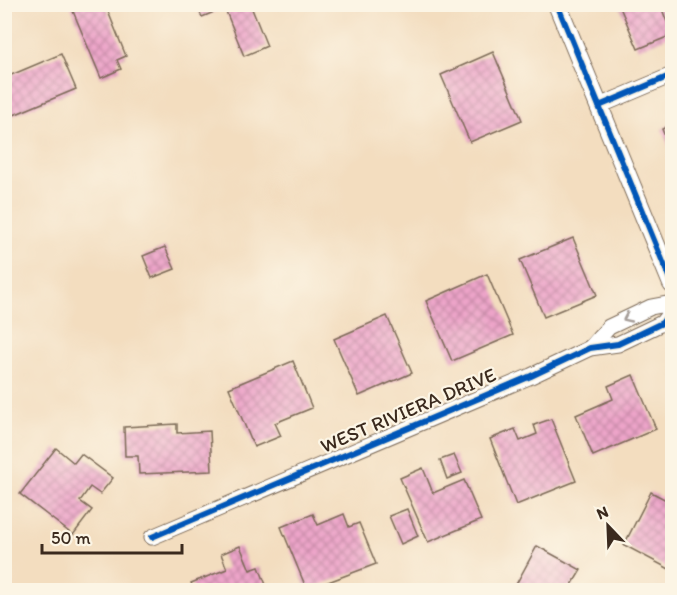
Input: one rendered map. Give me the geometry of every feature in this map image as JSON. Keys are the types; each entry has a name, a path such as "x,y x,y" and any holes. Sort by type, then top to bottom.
{"street":[{"path":"557,4 672,284"},
{"path":"599,106 672,75"},
{"name":"WEST RIVIERA DRIVE","path":"590,348 609,327 651,307 672,303"},
{"name":"WEST RIVIERA DRIVE","path":"152,537 590,348 618,344 662,323 672,310"}],"building":[{"path":"70,4 105,4 126,56 117,60 121,69 101,78"},
{"path":"196,4 217,4 219,10 202,17"},
{"path":"236,4 250,4 267,46 244,56 225,9"},
{"path":"660,4 672,35 638,49 619,5"},
{"path":"493,52 522,120 470,142 441,75"},
{"path":"61,54 76,89 4,119 4,78"},
{"path":"672,124 672,154 662,129"},
{"path":"573,238 597,295 544,317 520,260"},
{"path":"165,247 175,269 152,278 143,256"},
{"path":"487,274 513,335 452,361 426,301"},
{"path":"387,316 412,373 359,396 334,339"},
{"path":"293,361 312,408 275,423 281,436 254,447 229,388"},
{"path":"633,375 656,429 593,456 576,415 613,399 608,386"},
{"path":"551,419 576,481 516,505 490,439 515,429 520,441 537,434 534,425"},
{"path":"177,424 177,433 210,431 212,471 139,474 138,456 125,456 124,427"},
{"path":"56,448 74,463 81,454 113,478 100,494 90,487 80,501 92,510 73,535 20,494"},
{"path":"454,455 462,473 447,479 440,460"},
{"path":"423,468 433,493 464,480 481,520 428,542 400,478"},
{"path":"651,492 672,503 671,570 624,545"},
{"path":"407,509 418,536 401,544 389,516"},
{"path":"313,514 318,525 344,514 349,527 359,523 376,564 307,590 281,527"},
{"path":"240,546 250,570 259,567 268,590 194,590 191,583 227,569 221,554"},
{"path":"537,546 581,570 569,590 513,590"}],"cycle path":[{"path":"557,4 672,284"},
{"path":"599,106 672,75"},
{"path":"152,537 531,376 590,348 618,344 662,323 672,310"}]}
